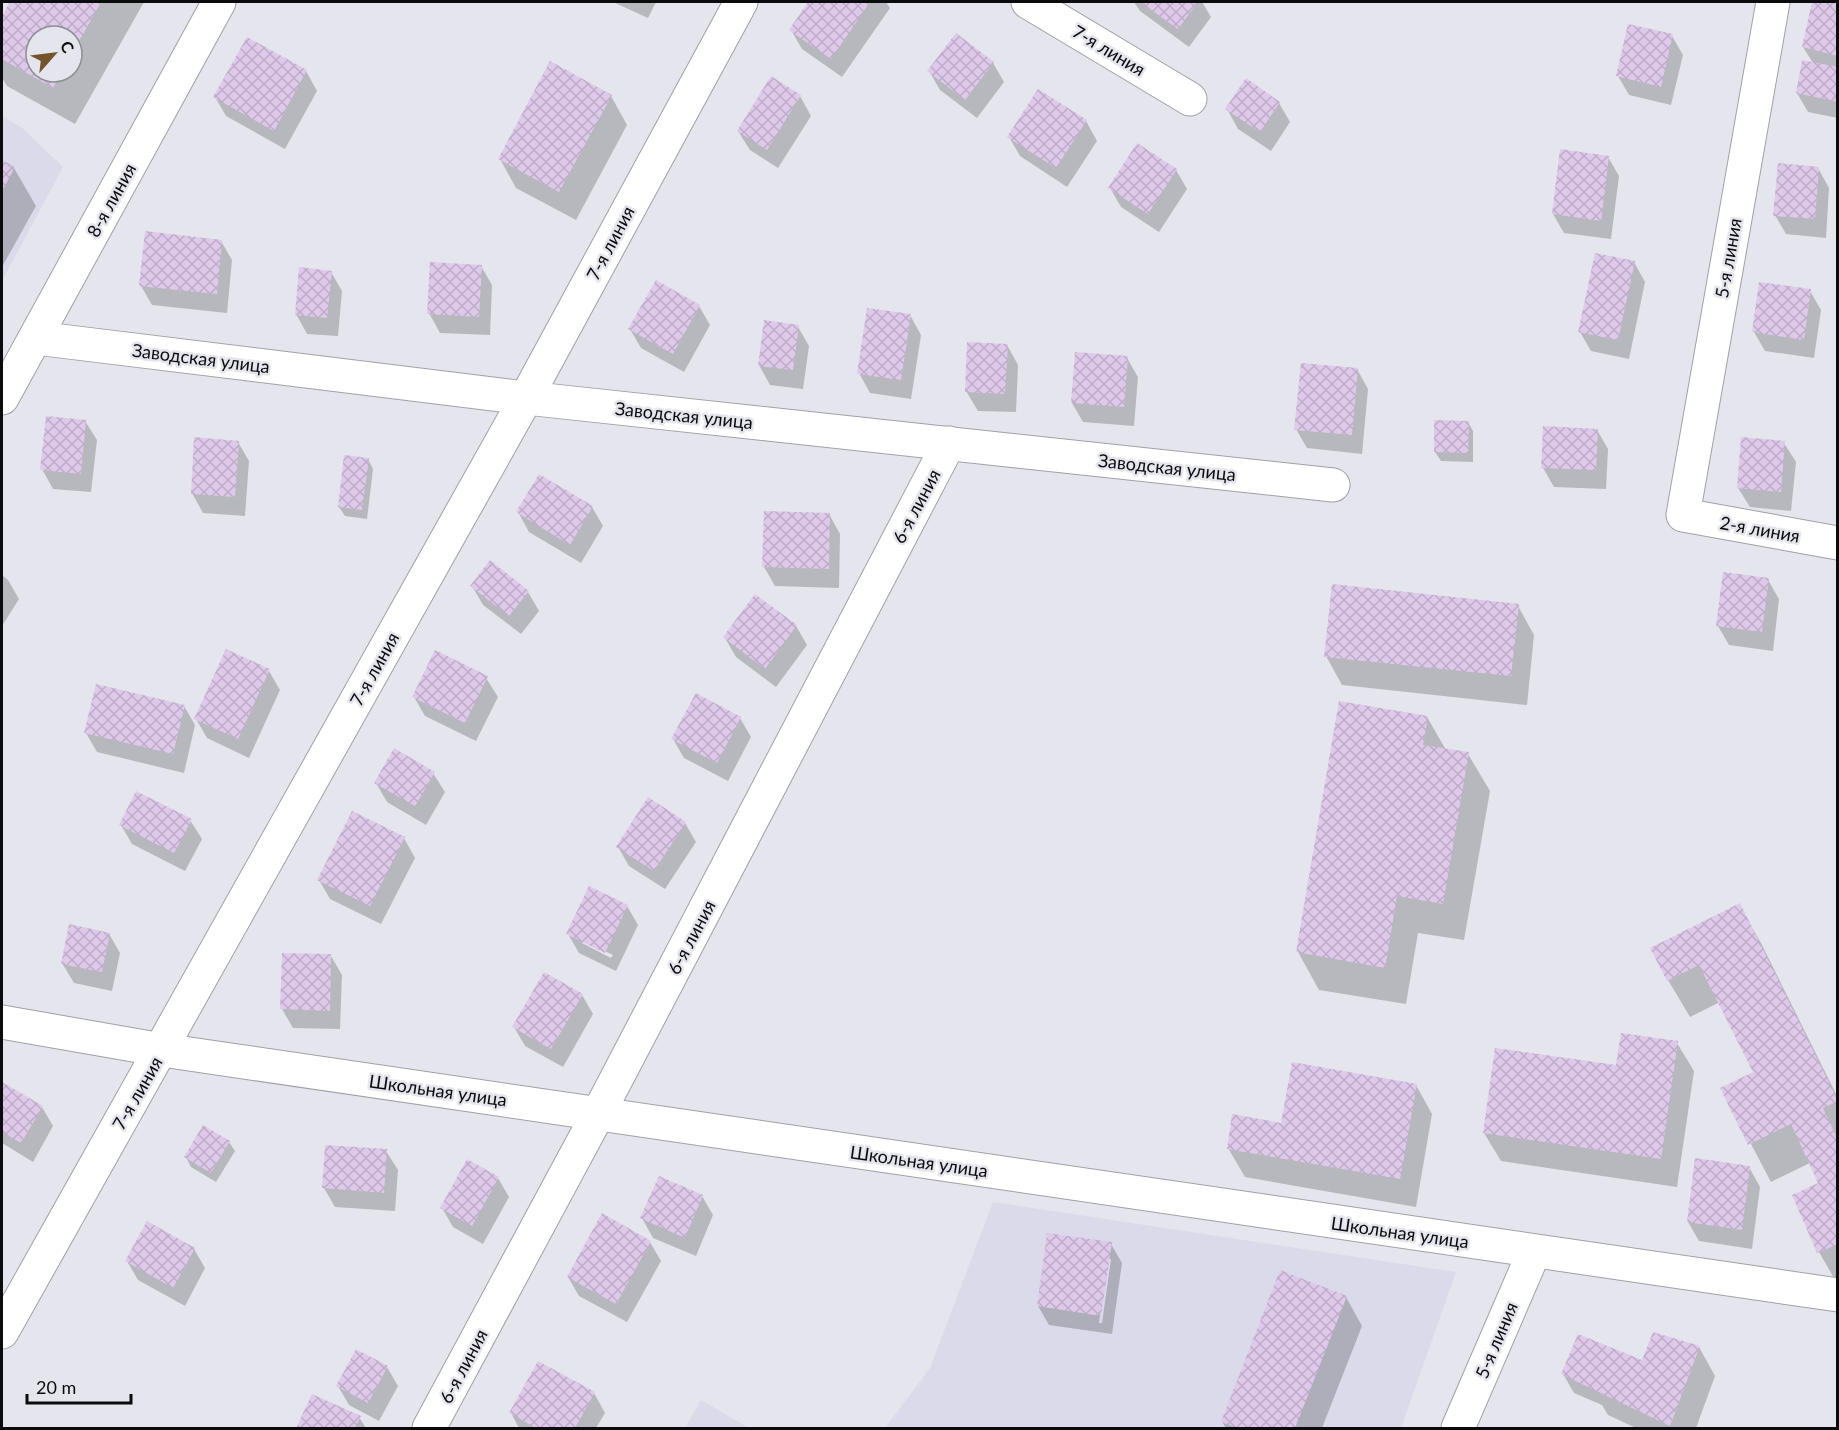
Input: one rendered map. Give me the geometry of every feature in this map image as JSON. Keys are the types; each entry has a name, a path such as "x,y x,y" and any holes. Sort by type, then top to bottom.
{"street":[{"name":"8-я линия","path":"2,398 219,2"},
{"name":"7-я линия","path":"2,1332 526,398 741,2"},
{"name":"7-я линия","path":"1028,2 1190,99"},
{"name":"5-я линия","path":"1683,515 1773,2"},
{"name":"Заводская улица","path":"36,338 526,398 1333,485"},
{"name":"6-я линия","path":"429,1428 598,1114 949,443"},
{"name":"2-я линия","path":"1683,515 1838,543"},
{"name":"Школьная улица","path":"2,1022 162,1050 1838,1295"},
{"name":"5-я линия","path":"1458,1428 1534,1252"}],"shaded area":[{"path":"2,116 22,128 63,167 2,281"},
{"path":"993,1202 1456,1272 1401,1428 885,1428 930,1368"},
{"path":"701,1400 749,1428 685,1428"}],"building":[{"path":"10,2 101,2 84,32 84,24 24,24 24,72 2,59 2,16"},
{"path":"808,2 870,2 831,59 789,30"},
{"path":"1140,2 1198,2 1178,29"},
{"path":"1812,2 1838,2 1838,56 1802,47"},
{"path":"1628,24 1673,34 1661,87 1616,76"},
{"path":"956,33 994,62 965,100 927,71"},
{"path":"247,37 307,70 274,131 213,97"},
{"path":"1802,60 1838,67 1838,102 1796,93"},
{"path":"550,61 612,95 559,192 498,159"},
{"path":"771,76 801,95 767,150 737,131"},
{"path":"1246,78 1280,102 1260,132 1225,109"},
{"path":"1038,89 1087,120 1056,168 1007,137"},
{"path":"1137,143 1177,169 1148,214 1108,188"},
{"path":"1560,149 1609,156 1601,221 1552,214"},
{"path":"2,160 15,167 2,191"},
{"path":"1778,163 1819,167 1815,219 1773,216"},
{"path":"145,231 222,240 217,294 139,286"},
{"path":"1595,253 1635,261 1618,340 1578,332"},
{"path":"430,262 482,265 479,317 427,314"},
{"path":"299,267 332,271 327,318 295,315"},
{"path":"656,280 700,305 673,354 628,329"},
{"path":"1759,282 1811,289 1804,340 1752,332"},
{"path":"867,308 911,314 901,380 857,374"},
{"path":"764,320 799,325 793,370 758,366"},
{"path":"967,342 1008,344 1005,394 965,392"},
{"path":"1075,352 1128,356 1124,407 1071,403"},
{"path":"1301,363 1358,368 1352,435 1294,430"},
{"path":"46,416 86,420 81,474 40,470"},
{"path":"1434,420 1469,421 1468,453 1434,452"},
{"path":"1543,426 1598,429 1596,470 1541,468"},
{"path":"194,437 239,441 235,497 191,494"},
{"path":"1741,437 1785,441 1781,492 1737,488"},
{"path":"344,455 369,458 362,510 338,507"},
{"path":"539,474 593,506 570,545 516,512"},
{"path":"764,511 830,513 829,569 762,567"},
{"path":"490,560 529,591 509,616 470,586"},
{"path":"1723,572 1769,578 1762,632 1716,626"},
{"path":"1332,584 1519,604 1511,676 1324,657"},
{"path":"755,594 797,625 765,669 723,637"},
{"path":"226,649 270,669 238,739 194,719"},
{"path":"435,650 488,676 465,723 412,697"},
{"path":"96,684 185,705 173,754 84,733"},
{"path":"696,693 741,717 717,763 671,739"},
{"path":"1339,701 1428,716 1423,745 1469,752 1443,904 1397,896 1385,968 1296,952"},
{"path":"394,748 435,772 415,806 374,783"},
{"path":"136,791 192,819 174,853 119,825"},
{"path":"648,797 686,822 654,871 616,847"},
{"path":"352,811 405,837 370,906 317,880"},
{"path":"589,886 628,905 605,953 566,934"},
{"path":"1740,903 1838,1101 1823,1108 1838,1140 1838,1244 1817,1253 1792,1195 1818,1183 1791,1124 1748,1145 1720,1088 1753,1072 1699,965 1667,981 1650,948"},
{"path":"69,924 110,933 102,972 61,964"},
{"path":"282,953 331,954 330,1011 280,1009"},
{"path":"544,972 583,994 551,1049 512,1027"},
{"path":"1621,1033 1678,1041 1661,1159 1483,1133 1495,1048 1616,1065"},
{"path":"1292,1062 1417,1084 1400,1179 1227,1149 1232,1114 1281,1123"},
{"path":"2,1082 43,1106 21,1143 2,1132"},
{"path":"203,1125 230,1141 211,1173 184,1157"},
{"path":"325,1145 387,1149 384,1193 322,1188"},
{"path":"1695,1158 1750,1166 1742,1230 1687,1222"},
{"path":"467,1159 499,1177 472,1226 440,1208"},
{"path":"659,1176 703,1195 685,1238 640,1218"},
{"path":"602,1213 651,1241 616,1304 567,1277"},
{"path":"147,1221 195,1248 173,1288 125,1261"},
{"path":"1047,1233 1112,1242 1101,1316 1037,1306"},
{"path":"1280,1270 1347,1296 1295,1428 1237,1428 1221,1422"},
{"path":"1653,1332 1700,1346 1670,1426 1561,1374 1578,1334 1642,1360"},
{"path":"356,1349 388,1366 368,1403 336,1386"},
{"path":"538,1361 595,1392 575,1428 536,1428 509,1413"},
{"path":"312,1394 361,1416 355,1428 296,1428"}]}
